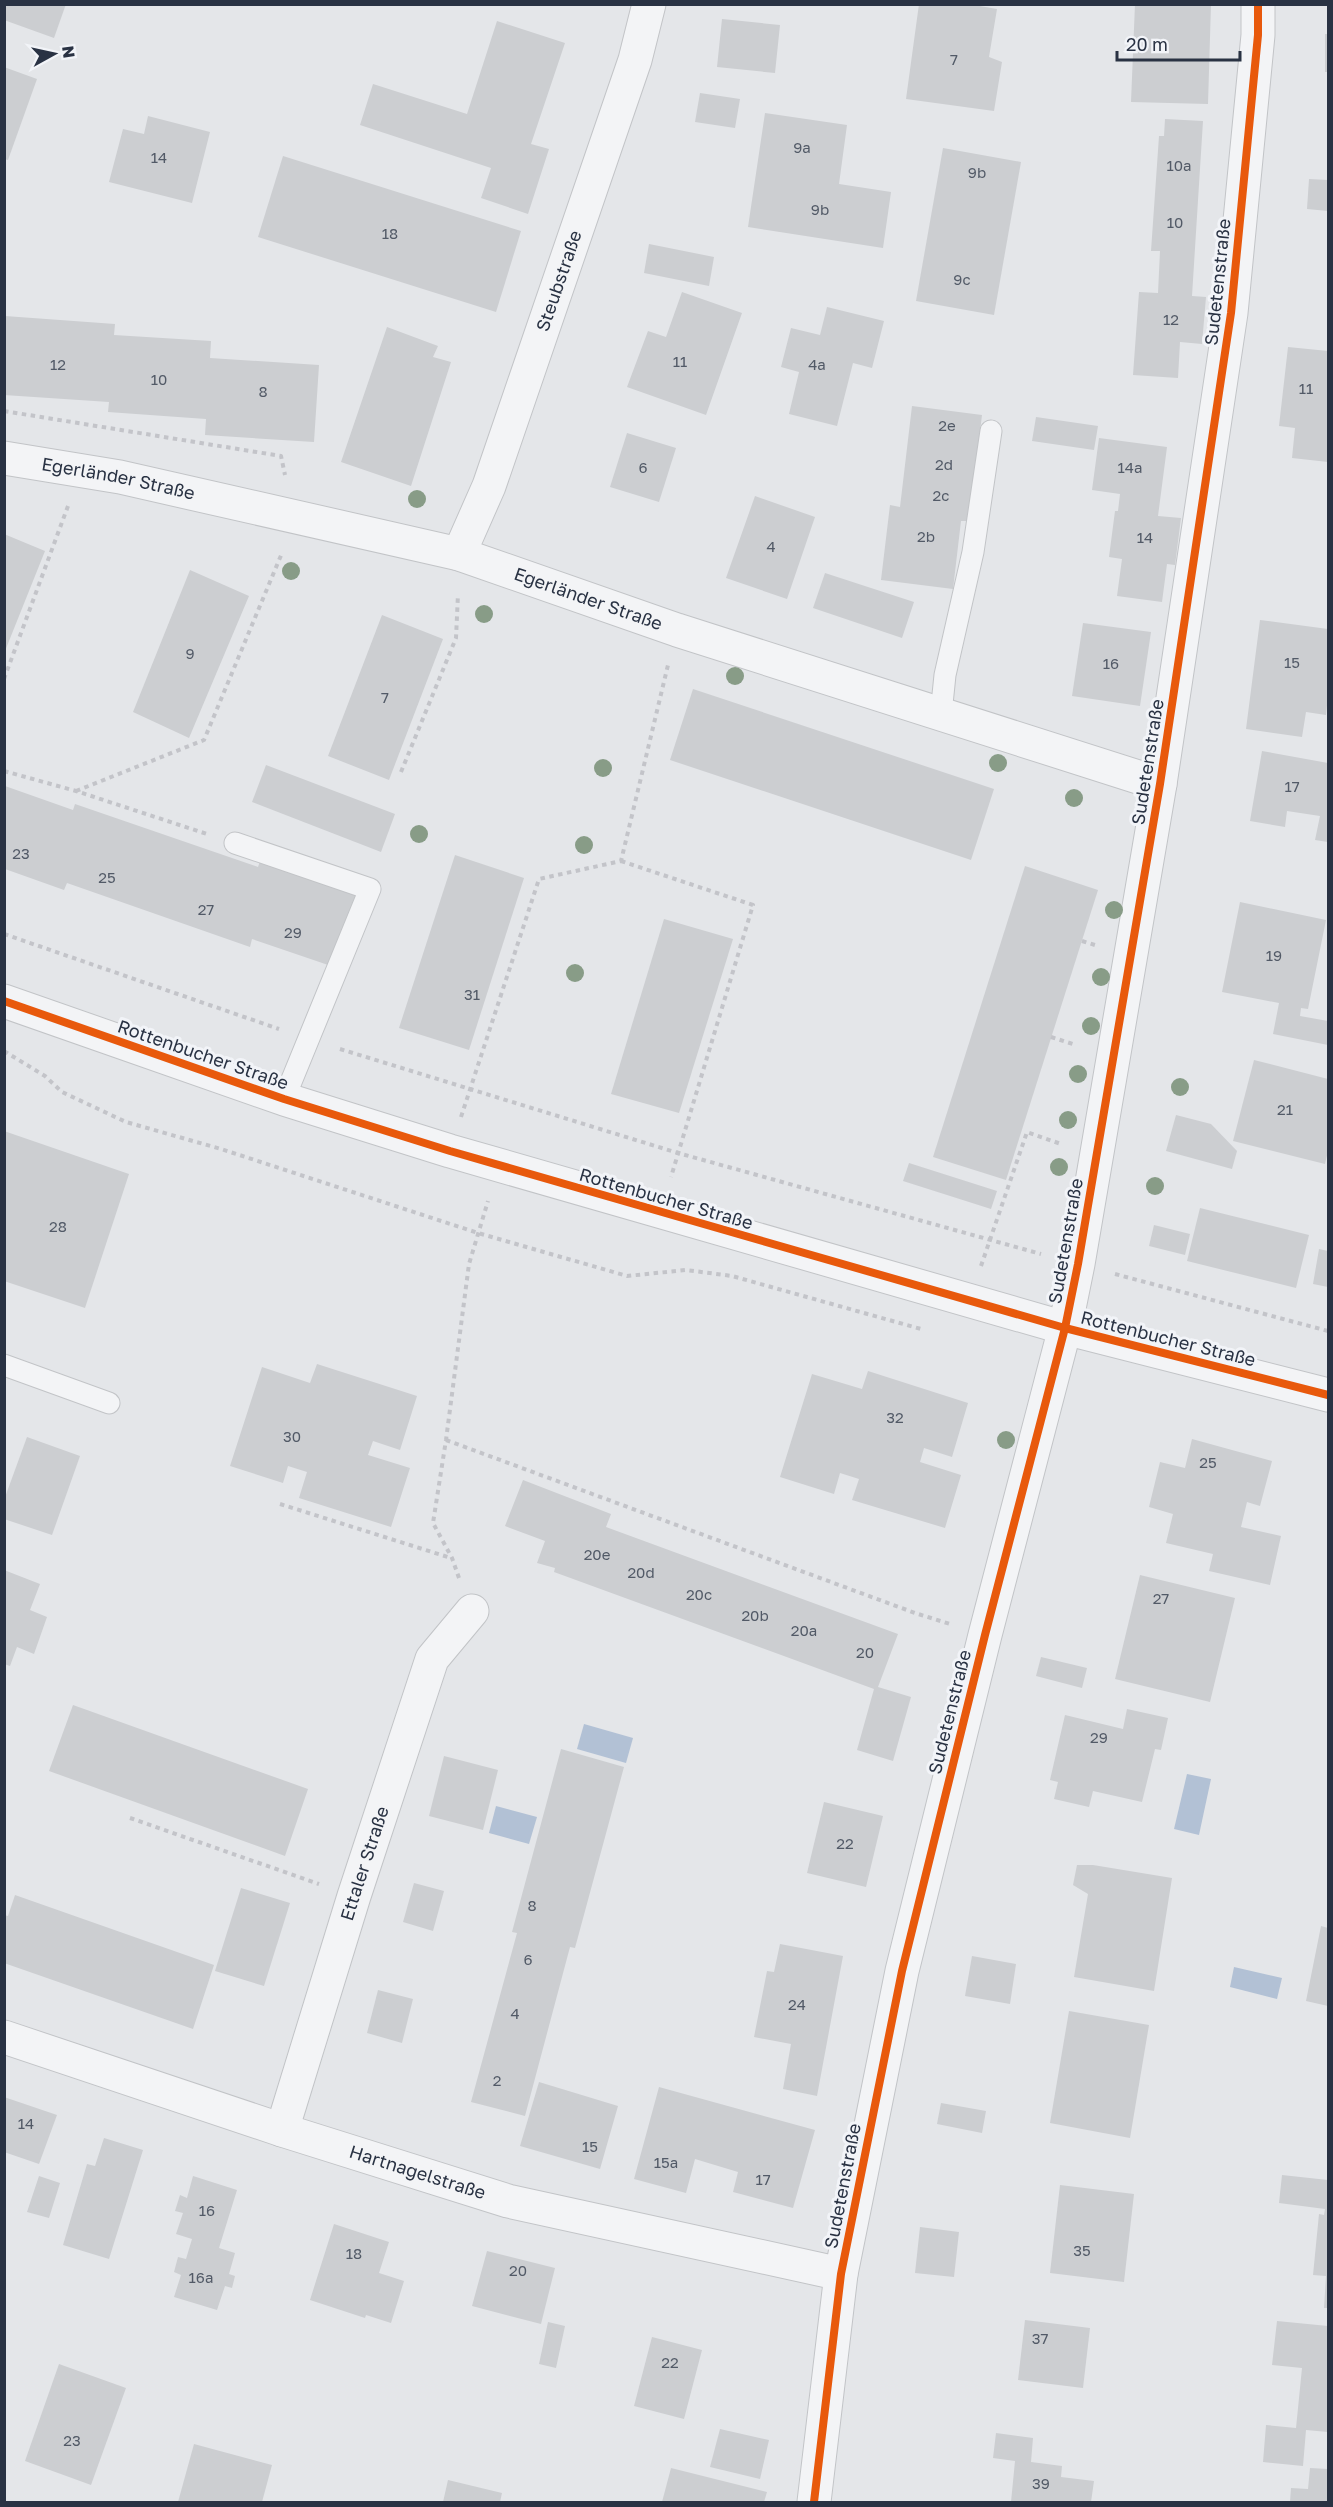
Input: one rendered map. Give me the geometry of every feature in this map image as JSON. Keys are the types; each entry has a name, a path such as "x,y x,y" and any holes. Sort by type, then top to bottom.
{"street":[{"name":"Steubstraße","path":"459,554 489,486 634,60 650,4"},
{"name":"Sudetenstraße","path":"814,2502 841,2274 902,1971 984,1635 1065,1328 1078,1264 1160,784 1231,313 1258,34 1258,4"},
{"name":"Egerländer Straße","path":"4,458 120,477 459,554 677,630 1160,784"},
{"name":"Rottenbucher Straße","path":"4,1001 284,1099 499,1166 1065,1328 1329,1395"},
{"name":"Ettaler Straße","path":"282,2130 354,1896 432,1659 472,1611"},
{"name":"Hartnagelstraße","path":"4,2037 282,2130 508,2201 841,2274"}],"lane":[{"path":"941,714 945,675 973,552 991,431"},
{"path":"235,843 370,889 284,1099"},
{"path":"4,1365 109,1403"}],"path":[{"path":"4,411 280,456 297,517 204,740 76,791"},
{"path":"4,679 80,471"},
{"path":"401,772 456,638 459,554"},
{"path":"621,861 677,630"},
{"path":"4,771 76,791 235,843"},
{"path":"450,1151 539,879 621,861 753,905 660,1213"},
{"path":"4,934 308,1039 678,1153 989,1241 1329,1331"},
{"path":"4,1051 45,1076 62,1092 126,1122 221,1149 478,1233 627,1276 686,1270 732,1276 932,1332"},
{"path":"969,1301 1027,1132"},
{"path":"472,1611 452,1558 433,1523 469,1264 499,1166"},
{"path":"446,1440 915,1613 984,1635"},
{"path":"280,1504 452,1558"},
{"path":"130,1818 354,1896"}],"water":[{"path":"584,1724 633,1738 626,1763 577,1749"},
{"path":"1187,1774 1211,1779 1199,1835 1174,1829"},
{"path":"496,1806 537,1817 529,1844 489,1833"},
{"path":"1234,1967 1282,1978 1277,1999 1230,1987"}],"building":[{"path":"4,4 66,4 54,38 4,20"},
{"path":"919,4 968,4 997,9 989,57 1002,62 994,111 906,99"},
{"path":"1135,4 1211,4 1208,104 1131,102"},
{"path":"722,19 780,25 775,73 717,67"},
{"path":"497,21 565,43 531,144 549,149 528,214 481,198 491,168 360,125 373,84 467,114"},
{"path":"1325,34 1328,34 1328,72 1325,72"},
{"path":"4,67 37,79 8,160 4,159"},
{"path":"700,93 740,99 735,128 695,122"},
{"path":"765,113 847,125 839,184 891,192 883,248 748,227"},
{"path":"148,116 210,132 192,203 109,182 123,129 144,134"},
{"path":"1165,119 1203,121 1192,296 1206,297 1202,344 1180,342 1178,378 1133,375 1139,292 1158,293 1160,251 1151,251 1159,136 1164,136"},
{"path":"943,148 1021,162 994,315 916,301"},
{"path":"283,156 521,231 496,312 258,237"},
{"path":"1309,179 1328,180 1328,211 1307,209"},
{"path":"649,244 714,257 709,286 644,273"},
{"path":"682,292 742,313 706,415 627,387 648,331 666,337"},
{"path":"827,307 884,321 872,368 853,363 837,426 789,414 799,372 781,367 791,328 820,335"},
{"path":"5,316 115,324 114,335 211,341 210,358 319,365 314,442 205,435 206,419 108,412 109,402 4,395"},
{"path":"387,327 438,346 433,357 451,362 411,486 341,462"},
{"path":"1288,347 1328,351 1328,462 1292,458 1295,428 1279,426"},
{"path":"912,406 982,415 969,521 961,521 953,589 881,580 890,505 900,507"},
{"path":"1036,417 1098,426 1094,450 1032,441"},
{"path":"627,433 676,448 659,502 610,487"},
{"path":"1099,438 1167,447 1158,516 1181,518 1175,565 1167,564 1162,602 1117,596 1122,559 1109,557 1115,511 1118,511 1120,494 1092,490"},
{"path":"755,496 815,517 787,599 726,578"},
{"path":"4,534 45,551 5,651 4,651"},
{"path":"190,570 249,596 189,738 133,712"},
{"path":"825,573 914,602 902,638 813,608"},
{"path":"382,615 443,639 389,780 328,756"},
{"path":"1260,620 1328,629 1326,715 1306,712 1302,737 1246,729"},
{"path":"1083,623 1151,632 1140,706 1072,696"},
{"path":"693,689 994,789 971,860 670,760"},
{"path":"1262,751 1328,763 1328,842 1315,840 1320,816 1287,811 1285,827 1250,821"},
{"path":"266,765 395,814 381,852 252,802"},
{"path":"5,786 73,810 75,804 258,867 260,861 358,894 334,967 252,939 250,947 67,883 64,890 5,869"},
{"path":"455,855 524,878 469,1050 399,1028"},
{"path":"1025,866 1098,890 1006,1180 933,1157"},
{"path":"1240,902 1326,920 1308,1009 1301,1008 1300,1016 1328,1021 1328,1045 1273,1034 1279,1003 1222,992"},
{"path":"664,919 733,939 679,1113 611,1094"},
{"path":"1254,1060 1328,1079 1328,1151 1325,1164 1233,1141"},
{"path":"1176,1115 1211,1124 1237,1151 1232,1169 1166,1151"},
{"path":"4,1131 129,1174 85,1308 4,1281"},
{"path":"909,1163 997,1191 991,1209 903,1181"},
{"path":"1200,1208 1309,1235 1296,1288 1187,1261"},
{"path":"1154,1225 1190,1234 1185,1255 1149,1246"},
{"path":"1319,1249 1328,1251 1328,1287 1313,1284"},
{"path":"317,1364 417,1396 400,1450 373,1441 368,1455 410,1468 391,1527 299,1498 307,1472 288,1466 283,1483 230,1466 262,1367 310,1383"},
{"path":"868,1371 968,1403 952,1457 924,1448 920,1462 961,1475 945,1528 852,1500 859,1479 840,1473 834,1494 780,1477 812,1374 862,1389"},
{"path":"27,1437 80,1456 52,1535 4,1519 4,1500"},
{"path":"1192,1439 1272,1461 1260,1506 1247,1502 1241,1527 1281,1536 1270,1585 1209,1571 1213,1554 1166,1543 1173,1514 1149,1507 1160,1462 1185,1468"},
{"path":"523,1480 611,1514 606,1527 898,1634 878,1687 911,1697 893,1761 857,1750 874,1689 554,1572 555,1568 537,1563 545,1541 505,1526"},
{"path":"4,1570 40,1584 30,1610 47,1617 34,1654 17,1647 10,1666 4,1664"},
{"path":"1140,1575 1235,1598 1210,1702 1115,1679"},
{"path":"1041,1657 1087,1668 1082,1688 1036,1676"},
{"path":"73,1705 308,1789 285,1856 49,1771"},
{"path":"1127,1709 1168,1718 1161,1750 1155,1749 1142,1802 1093,1791 1089,1807 1054,1799 1058,1782 1050,1780 1065,1715 1123,1729"},
{"path":"561,1749 624,1767 575,1948 570,1947 525,2116 471,2102 517,1933 512,1932"},
{"path":"444,1756 498,1770 483,1830 429,1816"},
{"path":"824,1802 883,1816 866,1887 807,1873"},
{"path":"1077,1865 1093,1865 1172,1878 1154,1991 1074,1977 1088,1894 1073,1885"},
{"path":"414,1883 444,1891 433,1931 403,1922"},
{"path":"241,1888 290,1903 264,1986 215,1971"},
{"path":"15,1895 214,1965 193,2029 4,1963 4,1915 8,1916"},
{"path":"1321,1926 1328,1928 1328,2006 1306,2001"},
{"path":"780,1944 843,1956 817,2096 783,2089 791,2044 754,2037 767,1971 774,1972"},
{"path":"972,1956 1016,1964 1010,2004 965,1996"},
{"path":"378,1990 413,1999 402,2043 367,2033"},
{"path":"1069,2011 1149,2025 1130,2138 1050,2123"},
{"path":"539,2082 618,2106 600,2169 520,2146"},
{"path":"659,2087 815,2130 793,2208 733,2192 738,2172 695,2159 686,2193 634,2179"},
{"path":"4,2097 57,2115 39,2164 4,2152"},
{"path":"941,2103 986,2111 982,2133 937,2124"},
{"path":"104,2138 143,2150 109,2259 63,2245 87,2164 95,2166"},
{"path":"1282,2175 1328,2180 1328,2308 1324,2308 1326,2276 1313,2275 1319,2214 1324,2215 1325,2209 1279,2203"},
{"path":"39,2176 60,2183 49,2218 27,2212"},
{"path":"193,2176 237,2190 219,2248 235,2253 229,2274 235,2276 232,2288 225,2286 217,2310 174,2297 181,2275 174,2272 178,2257 186,2259 192,2239 176,2234 183,2213 175,2211 180,2195 187,2198"},
{"path":"1060,2185 1134,2194 1124,2282 1050,2273"},
{"path":"334,2224 389,2242 379,2273 404,2281 391,2323 366,2315 365,2318 310,2300"},
{"path":"920,2227 959,2232 954,2277 915,2273"},
{"path":"487,2251 555,2268 541,2324 472,2306"},
{"path":"1025,2320 1090,2328 1083,2388 1018,2380"},
{"path":"1277,2321 1328,2326 1328,2432 1306,2430 1303,2466 1263,2462 1266,2425 1296,2428 1302,2368 1272,2365"},
{"path":"548,2322 565,2326 556,2368 539,2364"},
{"path":"652,2337 702,2350 684,2419 634,2406"},
{"path":"59,2364 126,2388 91,2485 25,2461"},
{"path":"720,2429 769,2440 760,2479 710,2467"},
{"path":"996,2433 1033,2438 1031,2462 1062,2466 1061,2477 1094,2481 1091,2502 1011,2502 1015,2461 993,2458"},
{"path":"194,2444 272,2465 262,2502 178,2502"},
{"path":"671,2468 767,2492 764,2502 662,2502"},
{"path":"1310,2468 1328,2469 1328,2502 1290,2502 1291,2488 1308,2489"},
{"path":"448,2480 502,2493 500,2502 443,2502"}],"cycle path":[{"path":"814,2502 841,2274 902,1971 985,1635 1065,1328 1078,1264 1160,784 1231,313 1258,35 1258,4"},
{"path":"4,1001 284,1099 450,1151 1065,1328 1328,1395"}]}
